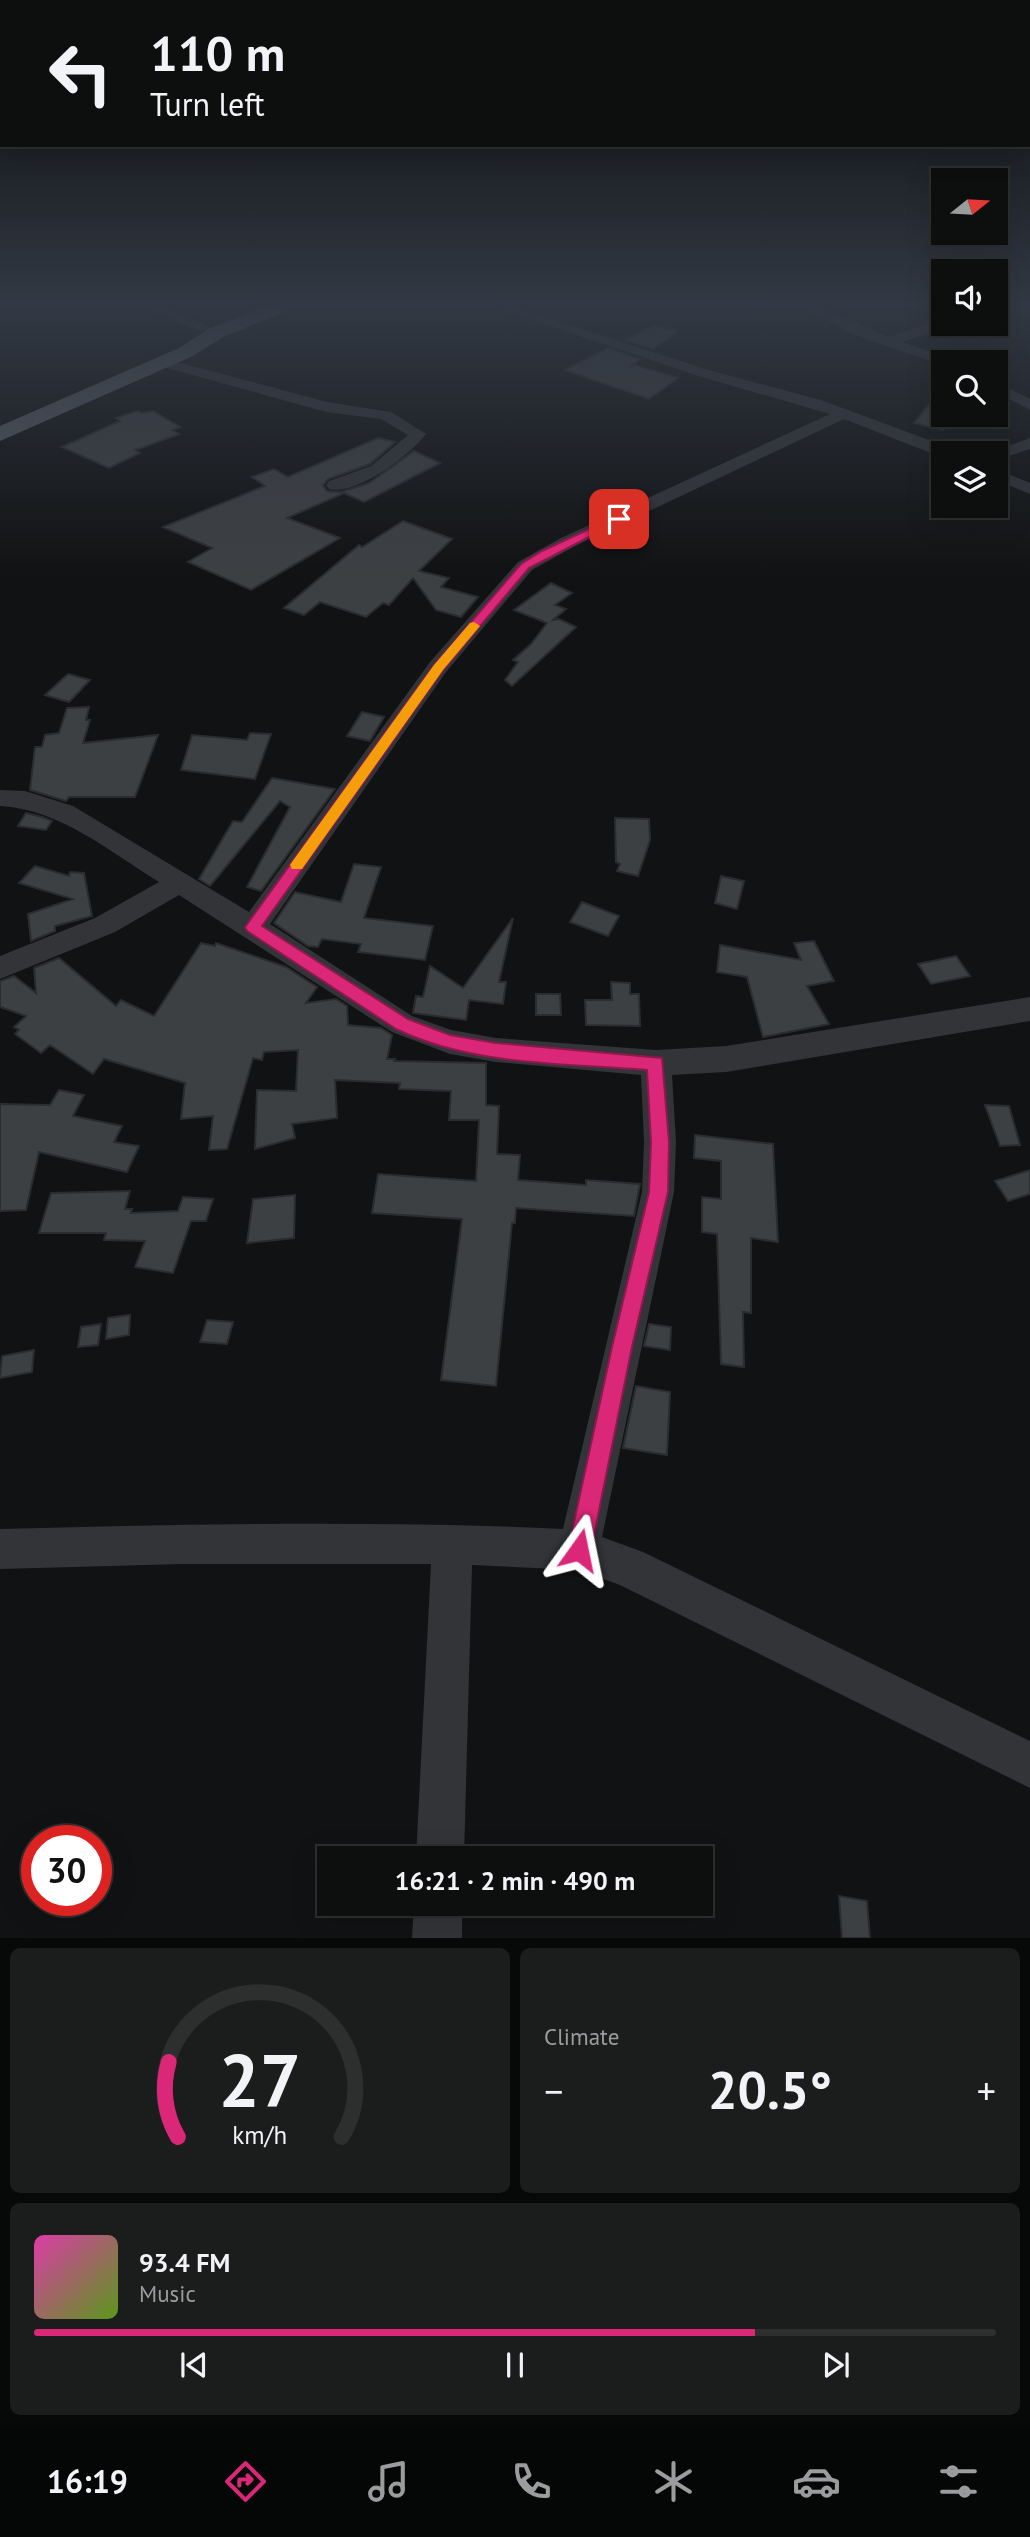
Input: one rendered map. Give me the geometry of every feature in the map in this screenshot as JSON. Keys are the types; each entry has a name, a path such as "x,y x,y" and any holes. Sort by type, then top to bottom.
{"highway":[{"path":"0,434 94,392"}],"street":[{"path":"273,392 326,407 385,415 418,434 377,470 335,485"},
{"path":"775,392 845,413 931,447"},
{"path":"1008,393 1030,405"},
{"path":"253,927 438,667 525,566 568,542 845,413"},
{"path":"1008,451 1030,443"},
{"path":"1008,479 1030,489"},
{"path":"0,798 25,799 64,812 253,927 402,1024 422,1034 450,1042 496,1050 656,1063 726,1059 1030,1009"},
{"path":"0,968 105,925 180,882"},
{"path":"579,1550 658,1192 660,1142 656,1063"},
{"path":"0,1549 183,1544 452,1544 579,1550 640,1573 1030,1765"},
{"path":"440,1846 452,1544"},
{"path":"437,1938 438,1916"}],"building":[{"path":"630,392 658,392 649,399"},
{"path":"931,402 931,427 943,427 943,430 914,423"},
{"path":"138,411 153,411 180,427 172,430 179,434 135,450 140,453 109,468 62,447 120,421 116,418"},
{"path":"378,438 395,442 370,464 328,479 323,485 327,491 341,492 369,483 414,451 440,463 364,502 344,493 287,518 340,538 251,590 188,562 212,548 163,527 265,486 252,477 274,469 288,477"},
{"path":"403,521 452,539 419,571 449,578 441,587 478,597 461,617 436,610 413,578 389,605 383,603 366,617 320,602 304,615 284,608 359,545 362,547"},
{"path":"551,583 572,593 555,605 566,609 553,620 559,619 576,627 512,686 505,680 518,662 513,660 531,644 547,623 514,610"},
{"path":"68,674 90,680 69,702 45,695"},
{"path":"89,707 86,720 90,720 83,743 158,735 135,797 69,797 66,801 30,790 35,747 42,747 45,735 59,733 67,708"},
{"path":"362,712 384,717 370,741 347,736"},
{"path":"250,733 271,734 255,779 181,770 192,735 247,740"},
{"path":"272,778 335,789 261,891 247,887 290,807 280,801 210,886 199,879 233,821 242,822"},
{"path":"26,813 52,821 46,830 18,826"},
{"path":"615,818 649,819 650,840 638,876 617,871 620,864 616,862"},
{"path":"354,864 381,867 364,918 433,926 425,960 358,952 361,944 322,939 318,947 308,946 274,923 295,892 341,902"},
{"path":"35,866 69,876 70,872 84,873 92,916 55,926 55,931 31,941 28,914 73,899 19,883"},
{"path":"721,876 744,881 737,909 715,903"},
{"path":"582,902 619,916 608,936 570,922"},
{"path":"513,918 499,982 506,982 503,1004 469,1000 466,1020 413,1013 416,996 423,997 430,966 463,988"},
{"path":"814,941 834,981 807,986 829,1024 763,1037 747,977 717,972 720,945 801,960 794,943"},
{"path":"201,943 215,946 216,943 286,967 317,987 306,1003 336,999 347,1006 348,1025 381,1028 392,1035 387,1059 486,1063 486,1105 499,1106 497,1154 520,1155 518,1180 586,1185 586,1180 640,1184 634,1216 516,1208 515,1223 512,1223 496,1386 441,1380 462,1219 372,1213 378,1174 476,1181 479,1120 449,1120 451,1091 399,1089 400,1083 335,1080 337,1118 292,1124 295,1138 255,1149 257,1090 296,1091 298,1050 264,1052 262,1060 253,1058 227,1149 209,1150 213,1116 181,1119 185,1083 104,1059 93,1074 50,1045 41,1053 15,1034 19,1030 14,1027 26,1016 0,1007 0,981 14,976 36,993 34,968 59,958 116,1006 121,1000 154,1016"},
{"path":"956,956 970,976 931,984 918,964"},
{"path":"611,982 630,983 630,994 639,994 640,1026 586,1025 585,1000 612,1000"},
{"path":"536,994 560,994 561,1015 536,1015"},
{"path":"59,1090 84,1095 73,1116 122,1126 114,1142 139,1146 127,1172 39,1152 26,1210 0,1211 0,1104 50,1105"},
{"path":"985,1105 1009,1106 1020,1145 1000,1146"},
{"path":"695,1135 773,1144 778,1242 751,1238 751,1313 743,1312 744,1367 721,1364 717,1234 702,1232 702,1197 721,1199 721,1161 694,1158"},
{"path":"1030,1170 1030,1194 1008,1201 995,1181"},
{"path":"130,1191 125,1209 132,1209 131,1213 178,1211 183,1197 213,1199 206,1221 191,1221 173,1273 135,1267 145,1241 104,1240 106,1233 39,1233 51,1193"},
{"path":"295,1195 294,1238 247,1243 253,1199"},
{"path":"130,1315 129,1335 106,1339 108,1318"},
{"path":"207,1320 233,1322 227,1344 200,1342"},
{"path":"101,1324 98,1345 78,1347 81,1327"},
{"path":"649,1324 671,1327 670,1350 644,1346"},
{"path":"34,1350 32,1372 0,1378 2,1356"},
{"path":"636,1386 670,1392 667,1455 623,1448"},
{"path":"839,1896 867,1901 870,1938 842,1938"}],"slow traffic":[{"path":"297,865 438,667 474,626"}],"route":[{"path":"579,1550 658,1192 660,1142 656,1063 496,1050 422,1034 402,1024 253,927 438,667 525,566 546,553 619,519"}]}
